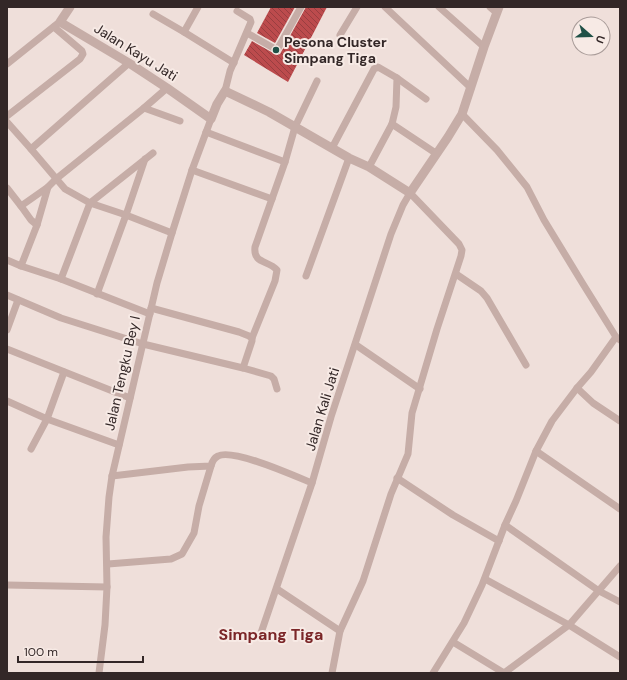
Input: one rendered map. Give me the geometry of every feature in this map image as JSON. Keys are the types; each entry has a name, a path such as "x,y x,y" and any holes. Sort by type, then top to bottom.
{"street":[{"path":"7,64 57,24 70,7"},
{"path":"184,32 198,7"},
{"path":"237,10 250,19 251,22 246,33 277,50 301,7"},
{"path":"340,35 357,7"},
{"path":"385,7 471,88"},
{"path":"439,7 484,47"},
{"path":"410,193 462,114 495,9"},
{"path":"153,14 234,63"},
{"path":"7,116 80,59 83,54 82,51 57,24"},
{"name":"Jalan Kayu Jati","path":"57,24 129,64 167,88 211,119"},
{"name":"Jalan Tengku Bey I","path":"99,673 105,625 108,564 106,537 108,514 112,476 119,445 151,311 172,233 206,132 217,104 225,91 230,71 246,33"},
{"path":"31,149 129,64"},
{"path":"332,148 374,69 378,67 397,78 426,99"},
{"path":"369,167 392,124 396,108 397,78"},
{"path":"243,368 252,338 277,274 275,267 255,256 255,247 285,162 295,127 317,81"},
{"path":"21,206 48,187 167,88"},
{"path":"225,91 268,112 349,158 369,167 410,193 459,244 462,250 456,274 437,329 412,413 408,454 391,494 363,580 340,631 332,673"},
{"path":"144,108 180,121"},
{"path":"433,673 464,623 485,579 505,525 536,451 552,421 577,388 618,339 544,220 527,187 497,150 462,114"},
{"path":"7,122 65,189 90,203 172,233"},
{"path":"392,124 437,154"},
{"path":"206,132 285,162"},
{"path":"61,279 90,203 153,153"},
{"path":"306,276 349,158"},
{"path":"97,294 145,159"},
{"path":"192,170 272,199"},
{"path":"21,266 37,225 48,187"},
{"path":"7,188 31,220 37,225"},
{"name":"Jalan Kali Jati","path":"261,633 312,483 331,417 356,345 391,234 402,205 410,193"},
{"path":"7,260 61,279 97,294 151,311 239,332 252,338"},
{"path":"456,274 481,291 487,298 526,365"},
{"path":"7,295 61,318 144,344 271,376 274,379 277,389"},
{"path":"7,330 18,300"},
{"path":"356,345 420,389"},
{"path":"7,349 130,398"},
{"path":"31,449 47,419 64,372"},
{"path":"577,388 593,403 620,421"},
{"path":"7,401 47,419 119,445"},
{"path":"536,451 620,509"},
{"path":"108,564 171,559 182,554 194,533 199,506 213,460 216,456 236,456 249,459 312,483"},
{"path":"112,476 188,467 211,466"},
{"path":"397,478 453,515 499,541"},
{"path":"505,525 599,591 620,602"},
{"path":"453,642 504,673 569,625 620,566"},
{"path":"485,579 569,625 620,656"},
{"path":"7,585 107,587"},
{"path":"276,588 340,631"}],"building":[{"path":"271,7 295,7 275,43 257,33"},
{"path":"306,7 327,7 288,82 244,55 252,41 277,55 280,54"}],"place":[{"name":"Pesona Cluster Simpang Tiga","path":"276,50"}],"district":[{"name":"Simpang Tiga","path":"271,634"}]}
